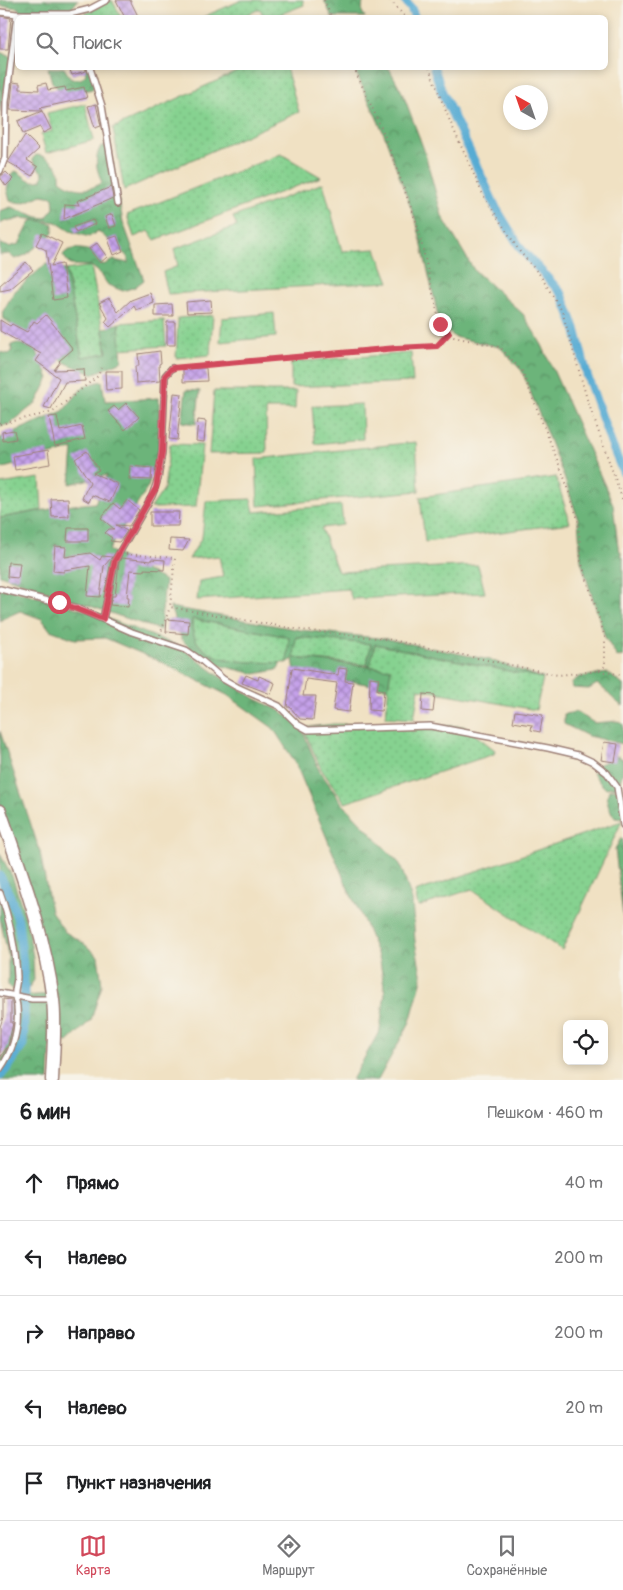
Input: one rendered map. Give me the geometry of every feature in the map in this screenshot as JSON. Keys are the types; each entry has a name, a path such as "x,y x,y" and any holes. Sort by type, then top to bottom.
{"street":[{"path":"0,811 36,920 53,999 54,1042 52,1080"}],"lane":[{"path":"74,15 107,0"},
{"path":"0,12 44,15"},
{"path":"0,171 5,158 6,102 15,30"},
{"path":"91,70 102,106 118,203"},
{"path":"103,619 112,567 156,488 162,452 165,376 172,368"},
{"path":"0,589 59,602 132,632 186,650 223,679 279,706 297,724 308,730 430,726 548,748 578,756 593,762 607,773 617,787 623,825"},
{"path":"0,893 10,930 17,975 16,997 18,1008 16,1035 10,1053 0,1070"},
{"path":"0,993 32,999 53,999"}],"path":[{"path":"324,0 331,15"},
{"path":"390,0 403,15"},
{"path":"355,70 384,134 417,224 440,324 454,337 500,347 522,372 564,477 578,520 581,561 605,638 604,666 599,671"},
{"path":"430,70 449,119 483,195 520,252 540,275 562,311 586,399 623,501"},
{"path":"172,368 437,346 449,333"},
{"path":"0,424 53,412 98,376 101,368"},
{"path":"118,554 175,558 170,607 158,640"},
{"path":"170,607 301,630 387,639 558,674 599,671 623,674"}],"green space":[{"path":"0,0 78,0 72,8 74,15 19,15 19,8 0,6"},
{"path":"112,0 120,15 83,15"},
{"path":"242,0 303,0 304,5 278,15 263,15 260,9 246,15 208,15"},
{"path":"324,0 363,0 362,12 364,15 331,15"},
{"path":"0,52 11,57 0,112"},
{"path":"49,70 65,70 71,79 81,79 86,74 85,70 91,70 94,85 93,89 61,92 52,82"},
{"path":"241,70 287,70 299,112 124,190 113,128"},
{"path":"355,70 390,70 403,94 424,150 442,216 474,270 523,314 542,345 613,504 618,546 623,558 623,656 617,657 605,637 581,561 578,519 564,477 522,371 500,347 454,337 440,324 417,224 384,134"},
{"path":"85,104 94,140 46,153 41,134 52,131 47,113"},
{"path":"101,146 109,146 123,222 144,280 135,287 123,291 108,285 100,273 91,266 70,265 63,255 70,250 83,249 96,253 103,265 114,260 128,263 128,257 98,231 89,237 70,231 56,222 22,218 12,221 5,220 0,225 0,211 11,207 46,218 54,208 53,197 42,195 22,203 10,201 7,189 12,173 16,171 28,179 34,181 42,180 43,174 33,161 36,155 54,163 59,171 60,180 65,184 81,189 91,188 102,183 96,160"},
{"path":"281,154 321,177 155,240 149,231 134,237 127,215"},
{"path":"323,183 342,251 376,249 389,282 168,294 163,272 178,266 174,249 237,226 233,217"},
{"path":"38,220 53,224 53,233 26,255 15,259 9,254 0,255 0,241 1,244 9,247 19,244 31,221"},
{"path":"46,264 66,270 82,357 107,353 103,329 119,323 122,361 93,374 66,363 4,319 2,313 14,292"},
{"path":"91,266 107,353 82,357 66,270"},
{"path":"274,313 276,337 220,342 222,318"},
{"path":"213,315 210,355 176,358 178,318"},
{"path":"164,320 166,346 120,349 119,323"},
{"path":"17,343 36,350 49,378 37,402 10,424 0,426 0,352 9,354 12,351 11,345"},
{"path":"411,353 413,382 291,387 291,362"},
{"path":"102,381 105,401 159,398 159,449 148,487 109,550 165,581 160,630 0,575 0,518 95,503 107,475 70,484 73,449 0,469 0,438 63,411 84,386"},
{"path":"186,390 200,391 196,424 182,422"},
{"path":"214,391 296,391 295,409 266,409 267,453 209,454"},
{"path":"362,404 363,439 315,444 312,406"},
{"path":"416,442 419,491 258,506 256,459"},
{"path":"170,444 202,445 196,507 151,508 164,489"},
{"path":"556,477 570,523 425,542 420,497"},
{"path":"40,478 42,510 0,518 0,484"},
{"path":"251,499 254,512 341,505 343,525 321,528 338,572 478,565 485,593 352,599 348,589 197,600 199,581 223,577 219,556 189,559 202,537 206,501"},
{"path":"0,586 91,612 179,646 222,678 256,699 281,711 301,727 319,770 342,803 400,864 412,900 415,941 422,979 410,1022 378,1080 352,1080 380,1030 385,993 380,961 295,762 273,728 227,695 159,661 105,638 75,639 50,630 42,619 20,611 2,619 0,622"},
{"path":"170,607 301,630 387,639 490,660 543,678 375,644 370,666 367,665 371,644 296,637 294,658 391,669 388,688 295,671 293,659 287,663 289,637 192,619 194,635 200,646 210,653 238,661 281,663 277,670 255,674 222,666 194,652 182,640"},
{"path":"192,619 290,637 287,663 241,662 212,654 201,646 194,635"},
{"path":"296,636 371,644 367,665 293,658"},
{"path":"375,644 543,678 536,710 419,689 414,719 386,717 390,670 370,666"},
{"path":"608,673 623,685 623,706 597,684 589,689 572,688 571,683 579,677"},
{"path":"577,712 594,723 617,721 623,724 623,744 588,736 564,724 564,714"},
{"path":"333,724 464,726 495,750 494,754 345,803 321,769 303,728"},
{"path":"0,731 40,852 51,911 65,932 82,942 98,956 102,985 91,1020 68,1042 51,1038 49,1080 0,1080 0,1061 6,1053 8,1004 16,996 46,995 43,956 0,815"},
{"path":"618,756 623,759 623,770 620,780 617,787 605,788 593,773 598,765"},
{"path":"615,789 623,795 623,819 615,818 608,804 609,790"},
{"path":"622,821 562,950 472,889 418,907 415,892"},
{"path":"621,838 623,839 623,916 615,849"},
{"path":"0,854 12,876 26,919 33,957 34,980 28,989 13,990 8,986 8,955 0,918"}],"building":[{"path":"116,0 130,0 138,15 124,15"},
{"path":"0,16 11,18 8,49 0,49"},
{"path":"70,70 86,70 86,71 72,75"},
{"path":"13,82 20,83 20,89 39,90 38,85 46,83 48,90 65,87 66,91 84,87 87,98 40,108 42,111 10,110"},
{"path":"96,104 101,126 95,128 88,106"},
{"path":"42,111 51,129 43,133 40,127 23,134 18,121"},
{"path":"25,135 39,149 27,160 38,167 32,176 8,162"},
{"path":"6,172 13,179 6,186 0,177"},
{"path":"111,187 113,198 64,219 65,204 79,205 77,201"},
{"path":"112,214 116,226 109,228 105,217"},
{"path":"93,220 95,224 76,233 73,227"},
{"path":"42,233 62,243 51,266 62,264 67,298 53,300 46,250 36,245"},
{"path":"117,236 123,251 114,255 108,239"},
{"path":"97,243 107,257 100,263 89,249"},
{"path":"26,262 33,270 10,289 0,291 0,285"},
{"path":"150,293 154,303 136,310 134,306 110,327 105,322 108,318 99,303 109,298 118,312 131,300"},
{"path":"211,300 212,312 187,313 186,302"},
{"path":"172,304 173,316 155,316 155,305"},
{"path":"46,315 73,349 59,361 54,370 84,369 85,381 65,382 51,409 44,407 59,378 36,361 41,354 0,331 0,320 27,332 34,321 37,323"},
{"path":"167,322 175,322 175,345 167,345"},
{"path":"160,351 160,381 136,383 135,366 139,366 138,354"},
{"path":"183,368 206,368 207,381 183,382"},
{"path":"105,371 122,371 122,389 106,390"},
{"path":"174,393 182,394 177,440 169,439"},
{"path":"126,403 139,417 125,430 108,411 114,406 118,410"},
{"path":"57,416 60,431 82,426 85,439 55,446 49,417"},
{"path":"198,420 206,421 204,442 196,441"},
{"path":"14,430 16,439 3,441 2,432"},
{"path":"48,450 50,464 15,470 13,456"},
{"path":"87,451 99,470 93,473 118,484 110,502 92,495 89,502 82,498 90,482 75,459"},
{"path":"130,466 152,468 151,480 129,479"},
{"path":"68,498 69,516 52,517 51,499"},
{"path":"127,500 139,510 129,526 116,525 127,531 119,542 110,541 112,538 105,533 109,529 114,529 101,518 113,503 120,509"},
{"path":"150,512 179,512 178,526 150,526"},
{"path":"68,528 88,528 88,541 67,541"},
{"path":"170,539 189,540 183,551 169,550"},
{"path":"55,546 66,547 65,557 90,553 100,560 102,556 112,557 104,566 100,597 87,596 90,566 64,570 64,572 53,571"},
{"path":"121,558 151,561 151,559 165,560 164,570 130,570 127,597 129,597 128,607 110,605 112,596 115,596"},
{"path":"8,562 20,563 18,578 7,577"},
{"path":"167,619 189,621 188,634 166,632"},
{"path":"292,668 338,675 339,668 347,669 345,681 353,682 349,712 333,710 337,683 306,679 303,696 316,696 313,720 300,719 290,707 287,707"},
{"path":"246,675 258,680 259,676 275,683 271,694 242,683"},
{"path":"370,677 379,678 377,690 384,690 382,711 369,710"},
{"path":"423,694 435,695 433,712 422,711"},
{"path":"515,711 543,715 540,732 531,730 532,725 513,722"},
{"path":"604,742 618,744 615,762 601,760"},
{"path":"3,999 11,1000 11,1023 13,1023 8,1046 0,1058 0,1027 3,1017"}],"waterway":[{"path":"404,0 414,15"},
{"path":"435,70 442,92 496,208 521,249 562,294 575,328 587,375 623,472"},
{"path":"0,876 10,896 18,920 24,975 23,1045 0,1076"}],"route":[{"path":"59,602 103,619 112,567 156,488 162,452 165,376 167,371 172,368 437,346 449,333 440,324"}]}
